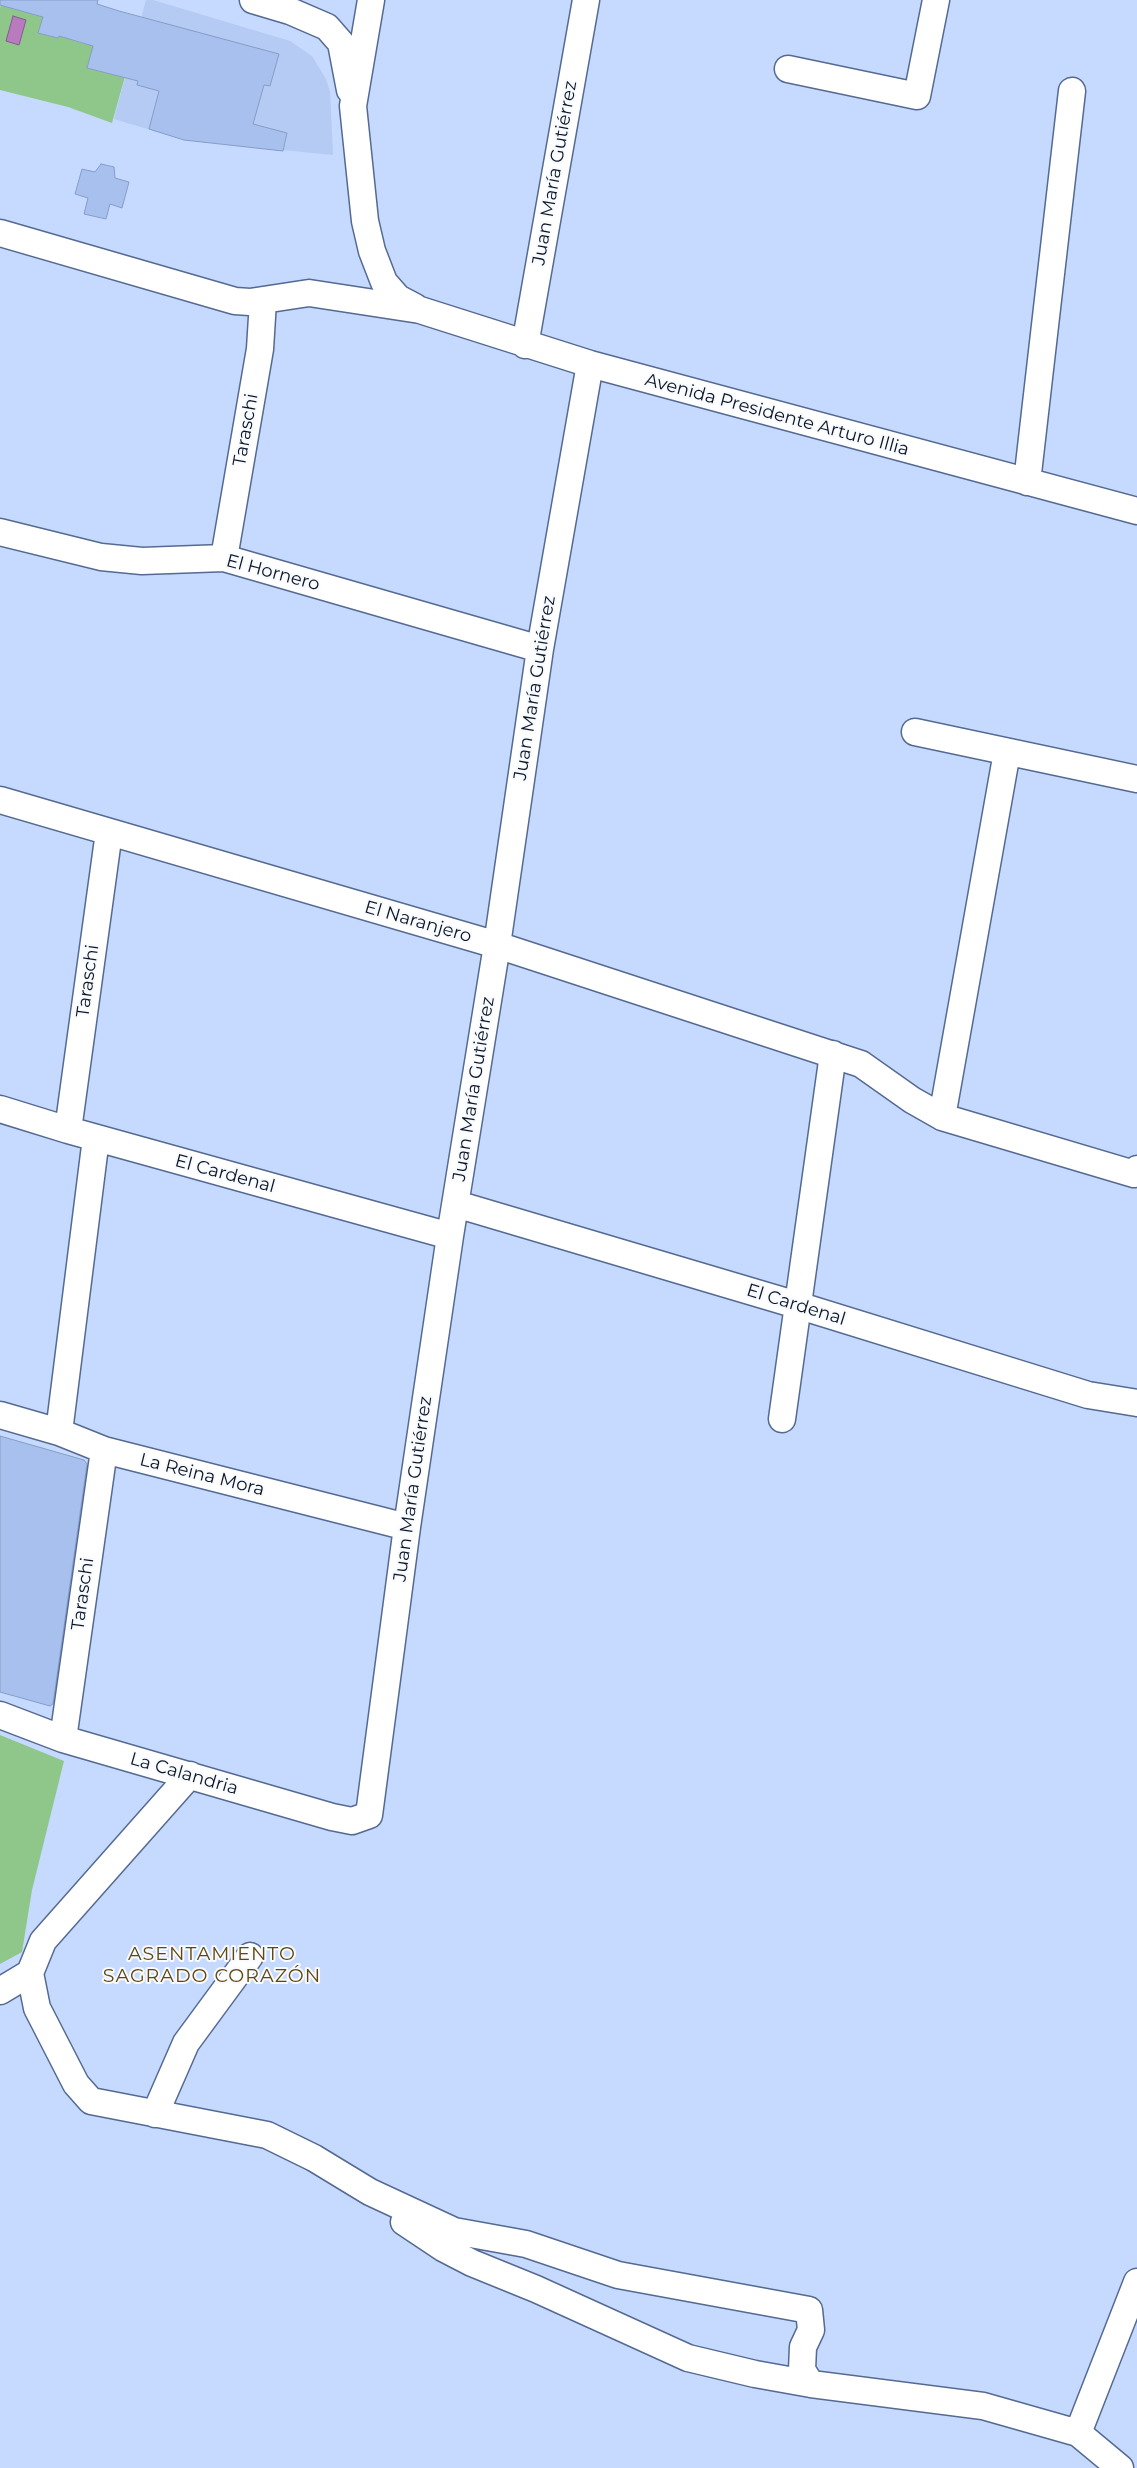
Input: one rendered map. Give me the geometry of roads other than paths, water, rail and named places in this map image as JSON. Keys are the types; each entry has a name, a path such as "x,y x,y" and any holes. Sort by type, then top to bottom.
{"street":[{"path":"253,0 290,10 327,27 341,43 353,106 364,212 372,251 384,282 398,298 420,310"},
{"path":"353,106 371,0"},
{"name":"Juan María Gutiérrez","path":"525,345 586,0"},
{"path":"788,69 917,96 936,0"},
{"path":"1027,482 1072,91"},
{"path":"0,234 235,301 263,301 309,293 420,310"},
{"name":"Taraschi","path":"224,558 260,349 263,301"},
{"name":"Avenida Presidente Arturo Illia","path":"420,310 525,345 590,364 1137,511"},
{"name":"Juan María Gutiérrez","path":"370,1815 407,1527 450,1236 498,944 540,648 590,364"},
{"name":"El Hornero","path":"0,532 101,557 142,561 224,558 540,648"},
{"path":"915,732 1137,779"},
{"path":"942,1117 1008,752"},
{"name":"El Naranjero","path":"0,800 498,944 861,1064 912,1100 942,1117 1134,1174 1137,1169"},
{"name":"Taraschi","path":"68,1130 109,832"},
{"path":"782,1419 833,1054"},
{"name":"El Cardenal","path":"0,1109 96,1138 450,1236"},
{"path":"59,1432 96,1138"},
{"name":"El Cardenal","path":"456,1204 797,1305 1088,1395 1137,1403"},
{"name":"La Reina Mora","path":"0,1415 59,1432 104,1450 407,1527"},
{"name":"Taraschi","path":"63,1739 104,1450"},
{"name":"La Calandria","path":"0,1715 63,1739 332,1817 352,1821 370,1815"},
{"path":"190,1775 43,1941 30,1973 36,2008 76,2084 91,2101 268,2135 314,2158 370,2192 454,2230 526,2244 618,2275 809,2310 811,2330 803,2347 802,2370 811,2384"},
{"path":"155,2114 186,2043 250,1956"},
{"path":"0,1991 30,1973"},
{"path":"370,2192 399,2220 472,2264 536,2289 688,2358 756,2374 811,2384 983,2406 1078,2433 1120,2468"},
{"path":"1078,2433 1137,2282"}],"district":[{"name":"ASENTAMIENTO SAGRADO CORAZÓN","path":"212,1965"}]}
